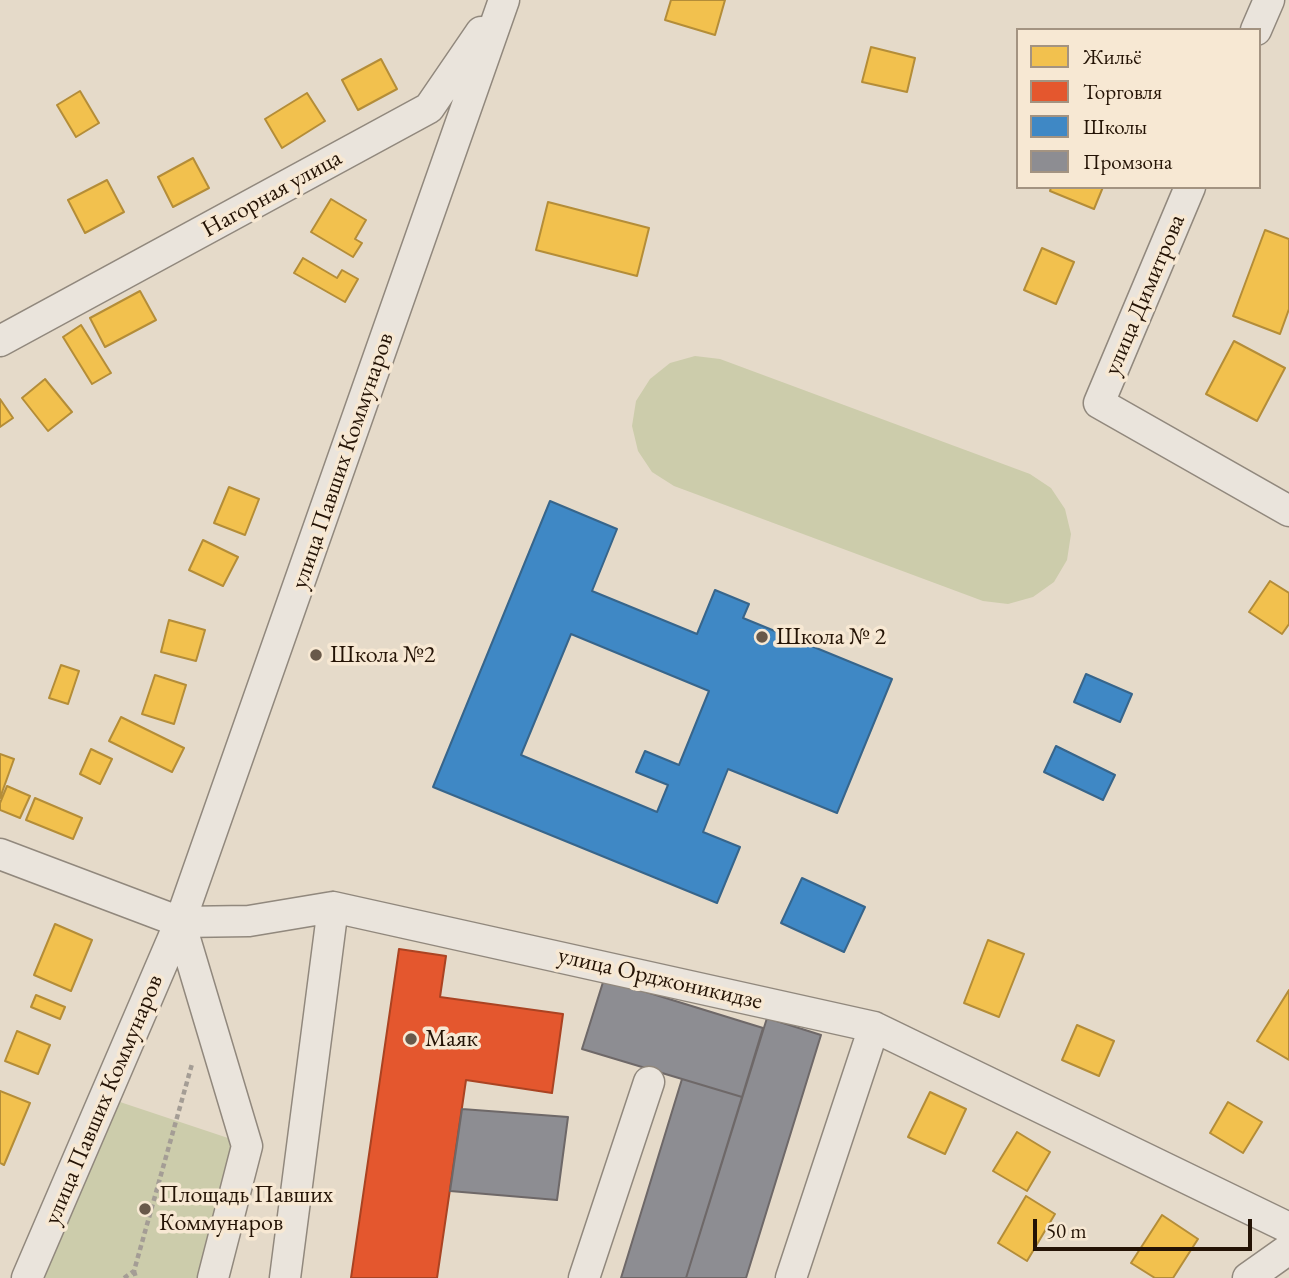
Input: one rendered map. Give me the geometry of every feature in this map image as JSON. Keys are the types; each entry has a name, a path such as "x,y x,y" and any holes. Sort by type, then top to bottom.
{"street":[{"name":"Нагорная улица","path":"0,341 429,108 503,0"},
{"name":"улица Павших Коммунаров","path":"27,1278 180,922 503,0"},
{"path":"1257,28 1269,0"},
{"name":"улица Димитрова","path":"1189,189 1099,403 1289,511"},
{"name":"улица Орджоникидзе","path":"0,854 180,922 249,921 333,907 874,1027 1289,1228"},
{"path":"285,1278 333,907"},
{"name":"улица Павших Коммунаров","path":"180,922 247,1146 213,1278"},
{"path":"791,1278 874,1027"},
{"path":"584,1278 649,1082"},
{"path":"1248,1278 1289,1249"}],"path":[{"path":"136,1278 134,1271 192,1064"},
{"path":"124,1278 134,1271"}],"green space":[{"path":"695,356 720,359 1030,474 1051,488 1065,509 1071,534 1067,560 1054,582 1033,597 1008,604 983,601 674,486 652,472 638,451 632,426 636,401 650,379 670,363"},
{"name":"Площадь Павших Коммунаров","path":"111,1099 234,1140 197,1278 37,1278"}],"building: Жильё":[{"path":"671,0 725,0 715,35 665,20"},
{"path":"871,47 915,58 907,92 862,82"},
{"path":"381,59 397,89 358,110 342,80"},
{"path":"80,91 99,123 76,137 57,105"},
{"path":"307,93 325,121 282,148 265,119"},
{"path":"193,158 209,188 173,207 158,177"},
{"path":"107,180 124,212 85,233 68,200"},
{"path":"1050,189 1102,189 1094,209"},
{"path":"331,199 366,220 355,239 362,243 353,257 311,232"},
{"path":"548,202 649,228 637,276 536,250"},
{"path":"1265,230 1289,239 1289,309 1280,334 1233,316"},
{"path":"1042,248 1074,262 1056,304 1024,290"},
{"path":"303,258 337,278 342,270 358,279 345,302 294,273"},
{"path":"140,291 156,320 105,347 90,318"},
{"path":"81,325 111,373 92,384 63,337"},
{"path":"1234,341 1285,368 1257,421 1206,394"},
{"path":"45,379 72,412 48,431 22,398"},
{"path":"0,399 13,418 0,427"},
{"path":"229,487 259,499 245,535 214,523"},
{"path":"203,540 238,557 223,586 189,570"},
{"path":"1270,581 1289,593 1289,624 1282,634 1249,612"},
{"path":"169,620 205,630 196,661 161,652"},
{"path":"61,665 79,671 68,704 49,698"},
{"path":"155,675 186,685 174,724 142,714"},
{"path":"121,717 184,748 172,772 109,741"},
{"path":"91,749 112,759 100,784 80,774"},
{"path":"0,754 14,759 0,798"},
{"path":"7,786 30,796 20,818 0,810"},
{"path":"35,798 82,818 73,839 26,820"},
{"path":"55,924 92,940 71,991 34,975"},
{"path":"988,940 1024,954 999,1017 964,1003"},
{"path":"1289,990 1289,1060 1257,1041"},
{"path":"36,995 65,1007 60,1019 31,1007"},
{"path":"1077,1025 1114,1041 1099,1076 1062,1060"},
{"path":"17,1031 50,1045 38,1074 5,1061"},
{"path":"0,1091 30,1103 4,1165 0,1163"},
{"path":"930,1092 966,1109 945,1154 908,1137"},
{"path":"1228,1102 1262,1122 1243,1153 1210,1133"},
{"path":"1017,1132 1050,1152 1027,1191 993,1171"},
{"path":"1026,1196 1055,1214 1027,1261 998,1243"},
{"path":"1162,1215 1198,1239 1173,1278 1155,1278 1131,1263"}],"building: Торговля":[{"path":"399,949 446,956 440,997 563,1014 552,1093 466,1080 437,1278 351,1278"}],"building: Школы":[{"path":"550,501 617,529 592,591 697,634 715,590 749,604 743,618 892,679 837,813 728,769 703,832 740,847 717,903 433,787","holes":["571,634 709,691 679,765 645,751 636,772 668,785 657,812 521,755"]},
{"path":"1086,674 1132,694 1120,722 1074,702"},
{"path":"1056,746 1115,775 1103,800 1044,772"},
{"path":"802,878 865,907 844,952 781,923"}],"building: Промзона":[{"path":"604,979 763,1028 742,1097 582,1049"},
{"path":"767,1018 821,1035 746,1278 686,1278"},
{"path":"682,1079 742,1097 686,1278 621,1278"},
{"path":"462,1109 568,1117 557,1200 450,1191"}],"place":[{"name":"Школа № 2","path":"762,637"},
{"name":"Школа №2","path":"316,655"},
{"name":"Маяк","path":"411,1039"},
{"name":"Площадь Павших Коммунаров","path":"145,1209"}]}
